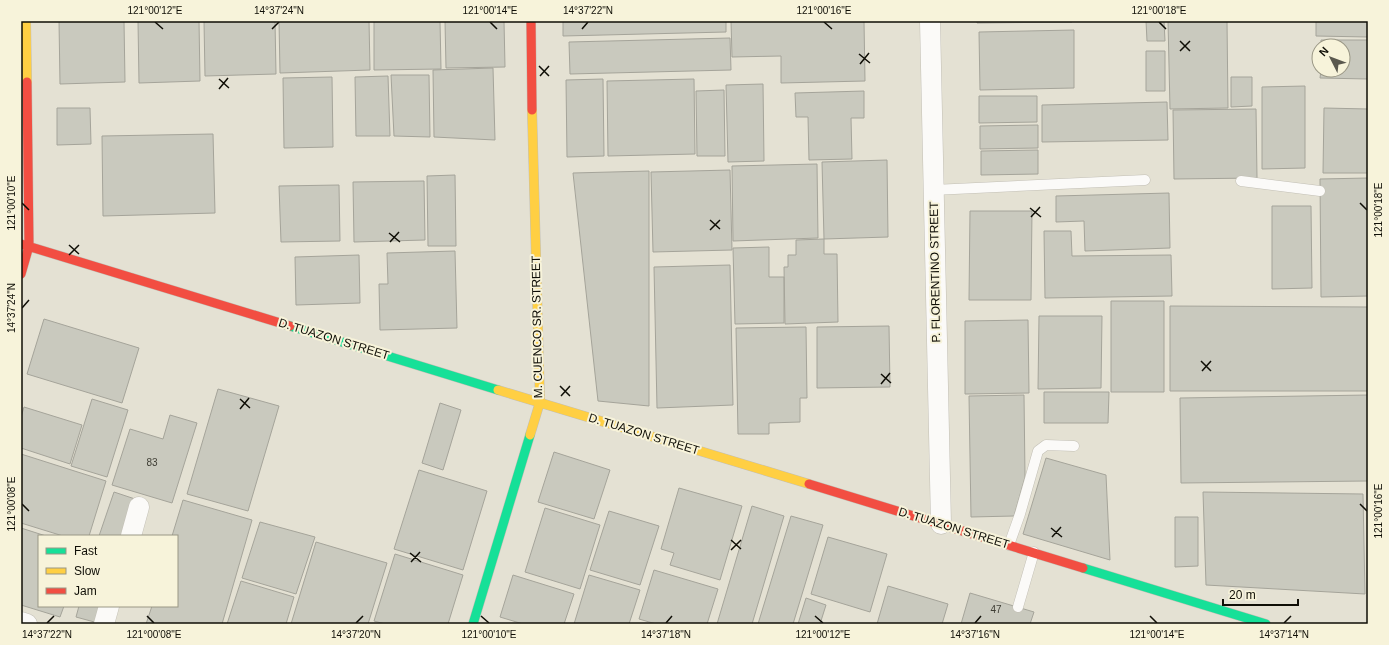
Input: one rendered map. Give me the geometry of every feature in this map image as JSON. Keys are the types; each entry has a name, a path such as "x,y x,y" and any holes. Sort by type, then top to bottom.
{"street":[{"path":"21,274 25,245 26,21"},
{"name":"M. CUENCO SR. STREET","path":"473,624 540,402 532,140 531,21"},
{"name":"P. FLORENTINO STREET","path":"930,21 941,524"},
{"name":"D. TUAZON STREET","path":"25,245 1266,624"},
{"path":"130,535 139,507"},
{"path":"104,624 109,607"},
{"path":"21,622 27,624"}],"lane":[{"path":"933,190 1145,180"},
{"path":"1241,181 1320,191"},
{"path":"1009,545 1020,514 1038,451 1046,446 1074,446"},
{"path":"1018,607 1034,552"}],"building":[{"path":"59,21 124,21 125,82 60,84"},
{"path":"138,21 199,21 200,81 139,83"},
{"path":"204,21 275,21 276,74 205,76"},
{"path":"279,21 369,21 370,70 280,73"},
{"path":"374,21 440,21 441,69 374,70"},
{"path":"445,21 504,21 505,67 446,68"},
{"path":"563,21 726,21 726,32 563,36"},
{"path":"731,21 864,21 865,81 781,83 781,56 732,57"},
{"path":"977,21 1072,21 1072,22 977,23"},
{"path":"1146,21 1164,21 1165,41 1147,41"},
{"path":"1168,21 1227,21 1228,108 1170,109"},
{"path":"1316,21 1368,21 1368,37 1316,36"},
{"path":"1074,30 1074,88 980,90 979,32"},
{"path":"730,38 731,70 570,74 569,42"},
{"path":"1351,40 1368,40 1368,79 1320,78 1351,78"},
{"path":"1146,51 1165,51 1165,91 1146,91"},
{"path":"493,68 495,140 434,137 433,70"},
{"path":"391,75 429,75 430,137 394,136"},
{"path":"388,76 390,136 356,136 355,77"},
{"path":"332,77 333,147 284,148 283,78"},
{"path":"1231,77 1252,77 1252,106 1231,107"},
{"path":"603,79 604,156 567,157 566,80"},
{"path":"694,79 695,154 608,156 607,81"},
{"path":"763,84 764,161 728,162 726,85"},
{"path":"1305,86 1305,168 1262,169 1262,87"},
{"path":"724,90 725,156 697,156 696,91"},
{"path":"864,91 864,118 851,118 852,159 809,160 808,117 796,117 795,93"},
{"path":"979,96 1037,96 1037,122 979,123"},
{"path":"1167,102 1168,140 1042,142 1042,105"},
{"path":"57,108 90,108 91,144 57,145"},
{"path":"1324,108 1368,109 1368,173 1323,173"},
{"path":"1256,109 1257,178 1174,179 1173,110"},
{"path":"1038,125 1038,148 980,149 980,126"},
{"path":"213,134 215,213 103,216 102,136"},
{"path":"1038,150 1038,174 981,175 981,151"},
{"path":"887,160 888,237 824,239 822,162"},
{"path":"817,164 818,238 733,241 732,166"},
{"path":"730,170 732,250 653,252 651,172"},
{"path":"649,171 649,406 598,401 573,173"},
{"path":"455,175 456,246 428,246 427,176"},
{"path":"1368,178 1368,296 1321,297 1320,179"},
{"path":"424,181 425,240 354,242 353,182"},
{"path":"339,185 340,241 281,242 279,186"},
{"path":"1169,193 1170,248 1085,251 1084,221 1056,222 1056,196"},
{"path":"1272,206 1311,206 1312,288 1272,289"},
{"path":"970,211 1032,211 1031,300 969,300"},
{"path":"1044,231 1071,231 1072,256 1171,255 1172,296 1045,298"},
{"path":"824,239 824,254 837,254 838,322 785,324 784,267 788,267 788,255 796,255 796,240"},
{"path":"769,247 769,277 784,277 784,323 735,324 733,248"},
{"path":"455,251 457,328 380,330 379,284 388,284 387,253"},
{"path":"359,255 360,303 296,305 295,257"},
{"path":"730,265 733,405 657,408 654,267"},
{"path":"1111,301 1164,301 1164,392 1111,392"},
{"path":"1170,306 1368,307 1368,391 1170,391"},
{"path":"1039,316 1102,316 1101,388 1038,389"},
{"path":"44,319 139,348 122,403 27,374"},
{"path":"1028,320 1029,393 965,394 965,321"},
{"path":"889,326 890,387 817,388 817,327"},
{"path":"806,327 807,398 800,398 800,422 769,423 769,434 738,434 736,328"},
{"path":"218,389 279,406 248,511 187,494"},
{"path":"1044,392 1109,392 1108,423 1044,423"},
{"path":"1024,395 1025,477 1014,516 971,517 969,396"},
{"path":"1368,395 1368,481 1181,483 1180,398"},
{"path":"92,399 128,410 107,477 71,466"},
{"path":"440,403 461,410 443,470 422,463"},
{"path":"24,407 82,425 70,464 21,448 21,417"},
{"path":"170,415 197,423 172,503 112,485 130,429 163,439"},
{"path":"554,452 610,470 594,519 538,502"},
{"path":"21,454 106,481 89,535 60,535 21,523"},
{"path":"1046,458 1106,475 1110,560 1023,534"},
{"path":"419,470 487,491 463,570 394,549"},
{"path":"679,488 742,506 720,580 670,565 674,553 661,549"},
{"path":"114,492 135,499 122,535 99,535"},
{"path":"1203,492 1363,494 1365,594 1206,585"},
{"path":"183,500 252,520 222,624 146,624 152,607 178,607 178,535 172,535"},
{"path":"752,506 784,516 752,624 717,624"},
{"path":"545,508 600,525 580,589 525,572"},
{"path":"609,511 659,526 640,585 590,570"},
{"path":"791,516 823,525 793,624 758,624"},
{"path":"1175,517 1198,517 1198,566 1175,567"},
{"path":"260,522 315,537 296,594 242,578"},
{"path":"21,528 43,535 38,535 38,607 64,607 60,617 21,605"},
{"path":"828,537 887,554 870,612 811,594"},
{"path":"316,542 387,563 368,624 291,624"},
{"path":"395,554 463,575 448,624 385,624 374,621"},
{"path":"654,570 718,589 707,624 656,624 639,619"},
{"path":"513,575 574,594 564,624 523,624 500,617"},
{"path":"589,575 640,590 629,624 574,624"},
{"path":"241,581 294,597 286,624 227,624"},
{"path":"888,586 948,604 942,624 877,624"},
{"path":"970,593 1034,612 1030,624 961,624"},
{"path":"806,598 826,605 820,624 798,624"},
{"path":"79,607 103,607 98,623 76,617"}],"traffic: fast":[{"path":"290,326 498,390"},
{"path":"473,624 530,435"},
{"path":"1083,568 1266,624"}],"traffic: slow":[{"path":"26,21 27,82"},
{"path":"530,435 540,402 532,110"},
{"path":"498,390 809,484"}],"traffic: jam":[{"path":"531,21 532,110"},
{"path":"21,274 29,246 27,82"},
{"path":"21,244 290,326"},
{"path":"809,484 1083,568"}]}
